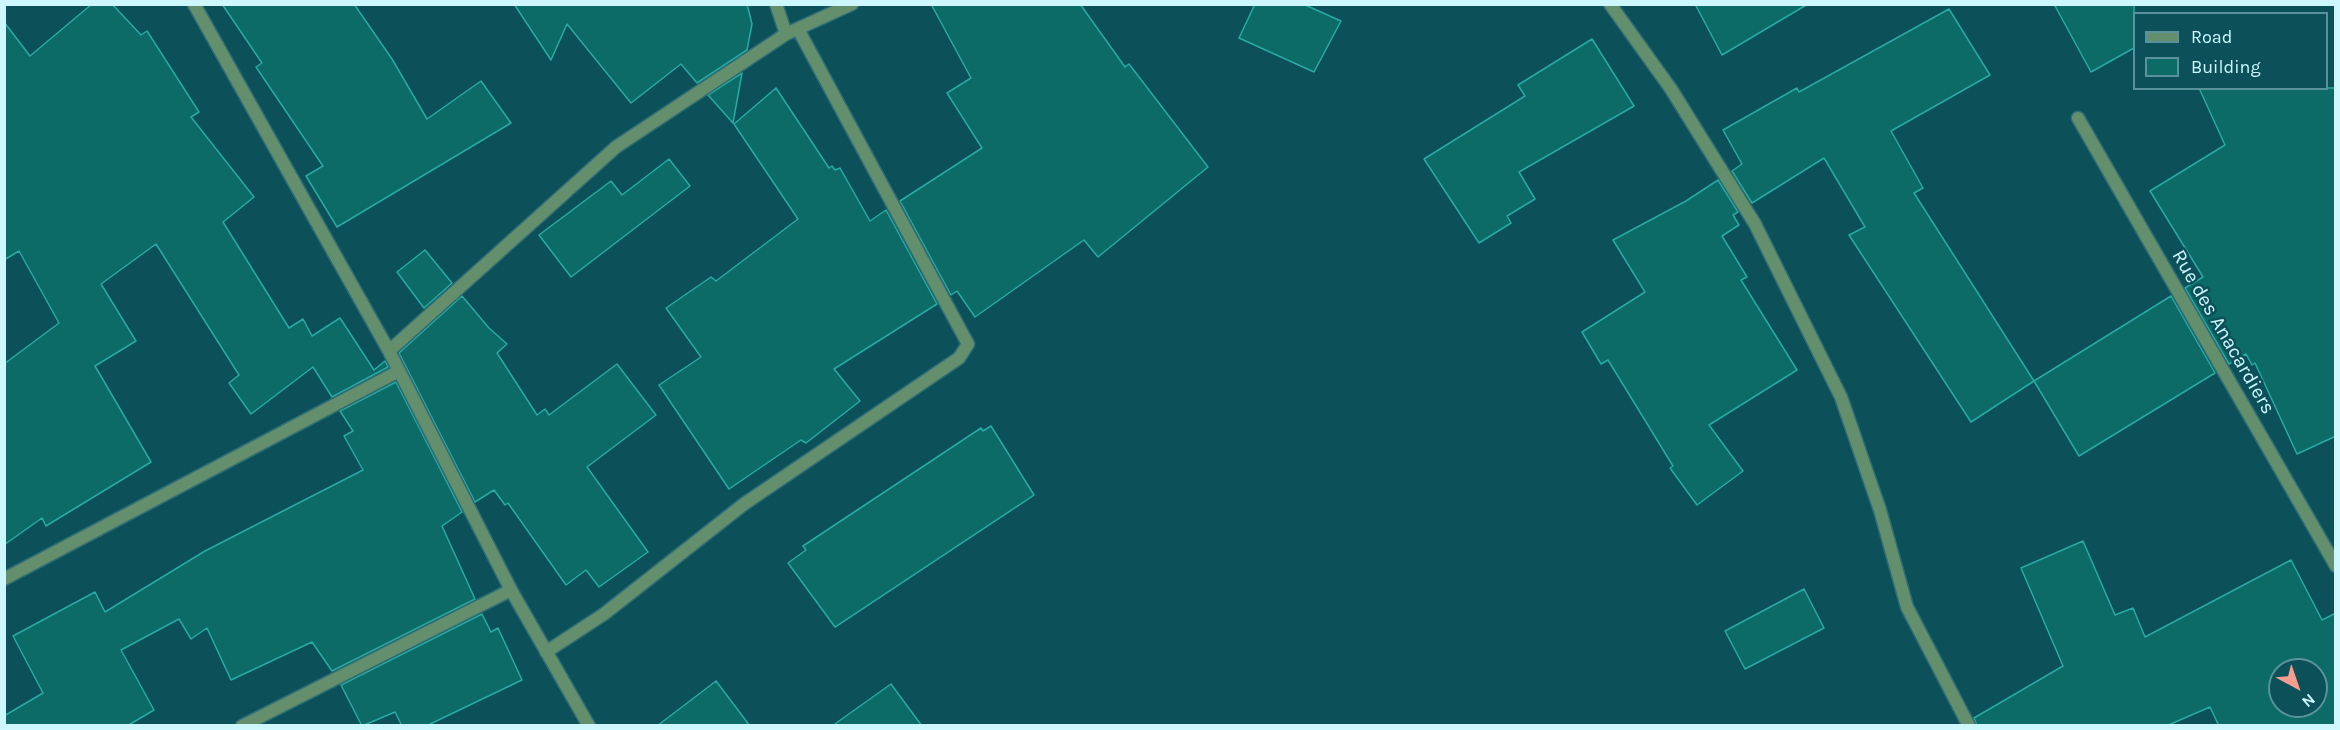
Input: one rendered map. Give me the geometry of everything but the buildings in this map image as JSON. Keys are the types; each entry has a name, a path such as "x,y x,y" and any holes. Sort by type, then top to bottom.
{"street":[{"path":"194,4 389,351 511,590 589,726"},
{"path":"546,652 604,614 744,504 959,358 968,344 776,4"},
{"path":"389,351 615,147 792,32 852,4"},
{"path":"1610,4 1671,88 1755,224 1841,397 1880,510 1907,608 1969,726"},
{"name":"Rue des Anacardiers","path":"2078,118 2336,566"},
{"path":"4,579 399,371"},
{"path":"242,726 511,590"}]}
